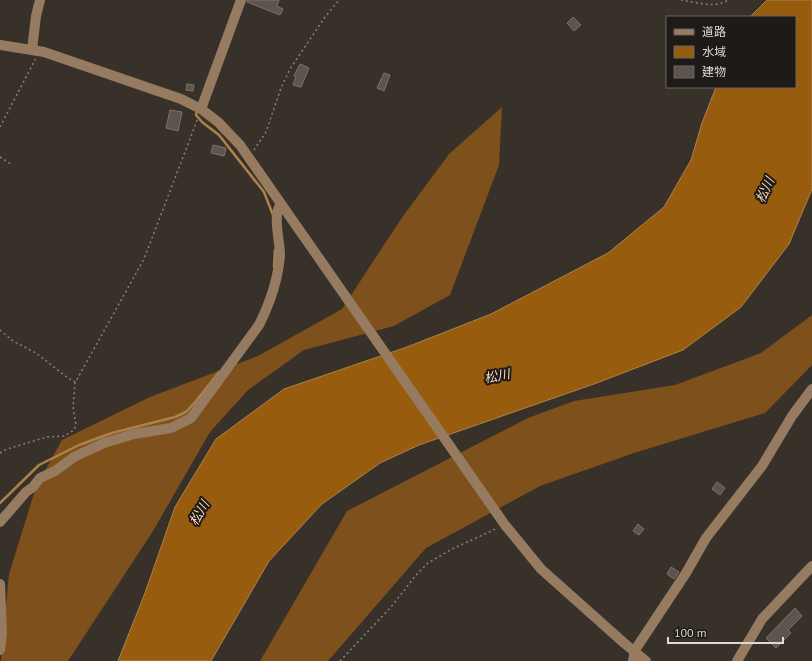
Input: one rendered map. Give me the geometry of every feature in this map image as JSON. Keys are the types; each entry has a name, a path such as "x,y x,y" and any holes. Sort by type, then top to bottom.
{"street":[{"path":"36,50 36,16 40,0"},
{"path":"201,109 240,0"},
{"path":"0,44 36,50 181,99 201,109 218,122 240,145 248,156 505,525 542,569 563,590 634,657 646,661"},
{"path":"0,522 40,478 55,471 74,457 104,443 134,434 178,426 191,418 264,317 277,279 280,254 277,218 278,210 281,204"},
{"path":"634,657 706,538 762,466 792,416 812,389"},
{"path":"737,661 762,619 811,568"},
{"path":"0,584 2,633 0,650"}],"path":[{"path":"248,156 266,132 281,88 290,70 325,17 339,0"},
{"path":"681,0 709,4 724,3 728,0"},
{"path":"0,127 36,50"},
{"path":"0,453 7,449 47,436 64,436 74,430 76,425 73,407 76,382 144,259 201,109"},
{"path":"0,157 11,164"},
{"path":"0,330 13,342 36,353 68,378 76,382"},
{"path":"340,661 391,607 417,574 428,563 452,549 505,525"}],"shaded area":[{"path":"502,107 499,165 450,295 394,326 304,350 248,390 210,432 153,531 68,661 1,661 9,574 36,487 62,440 150,397 258,356 342,309 401,219 449,154"},
{"path":"812,315 812,365 765,413 634,453 540,486 426,548 328,661 260,661 347,511 528,418 574,401 675,385 761,353"}],"water":[{"name":"松川","path":"767,0 812,0 812,189 789,244 741,307 683,350 594,384 419,445 380,463 322,504 269,561 211,661 118,661 145,593 175,507 216,439 284,389 407,347 491,314 608,253 664,207 691,160 702,123 716,88 796,88 796,16 751,16"}],"building":[{"path":"247,0 279,0 277,6 283,9 280,15 247,2"},
{"path":"573,17 581,25 574,31 567,23"},
{"path":"300,64 309,68 301,87 293,85 296,77 294,76"},
{"path":"384,73 390,75 384,91 377,88"},
{"path":"187,84 194,85 193,91 186,90"},
{"path":"170,110 182,112 178,131 166,128"},
{"path":"213,145 226,148 224,156 211,153"},
{"path":"717,482 725,488 720,495 712,489"},
{"path":"638,524 644,529 639,535 633,531"},
{"path":"671,567 679,572 674,579 667,574"},
{"path":"795,608 802,616 788,630 791,633 776,648 766,638"}],"waterway":[{"path":"197,110 196,115 202,122 219,135 264,192 273,215"},
{"path":"274,267 275,250"},
{"path":"0,503 39,465 79,445 112,433 175,417 186,412 219,372"}]}
